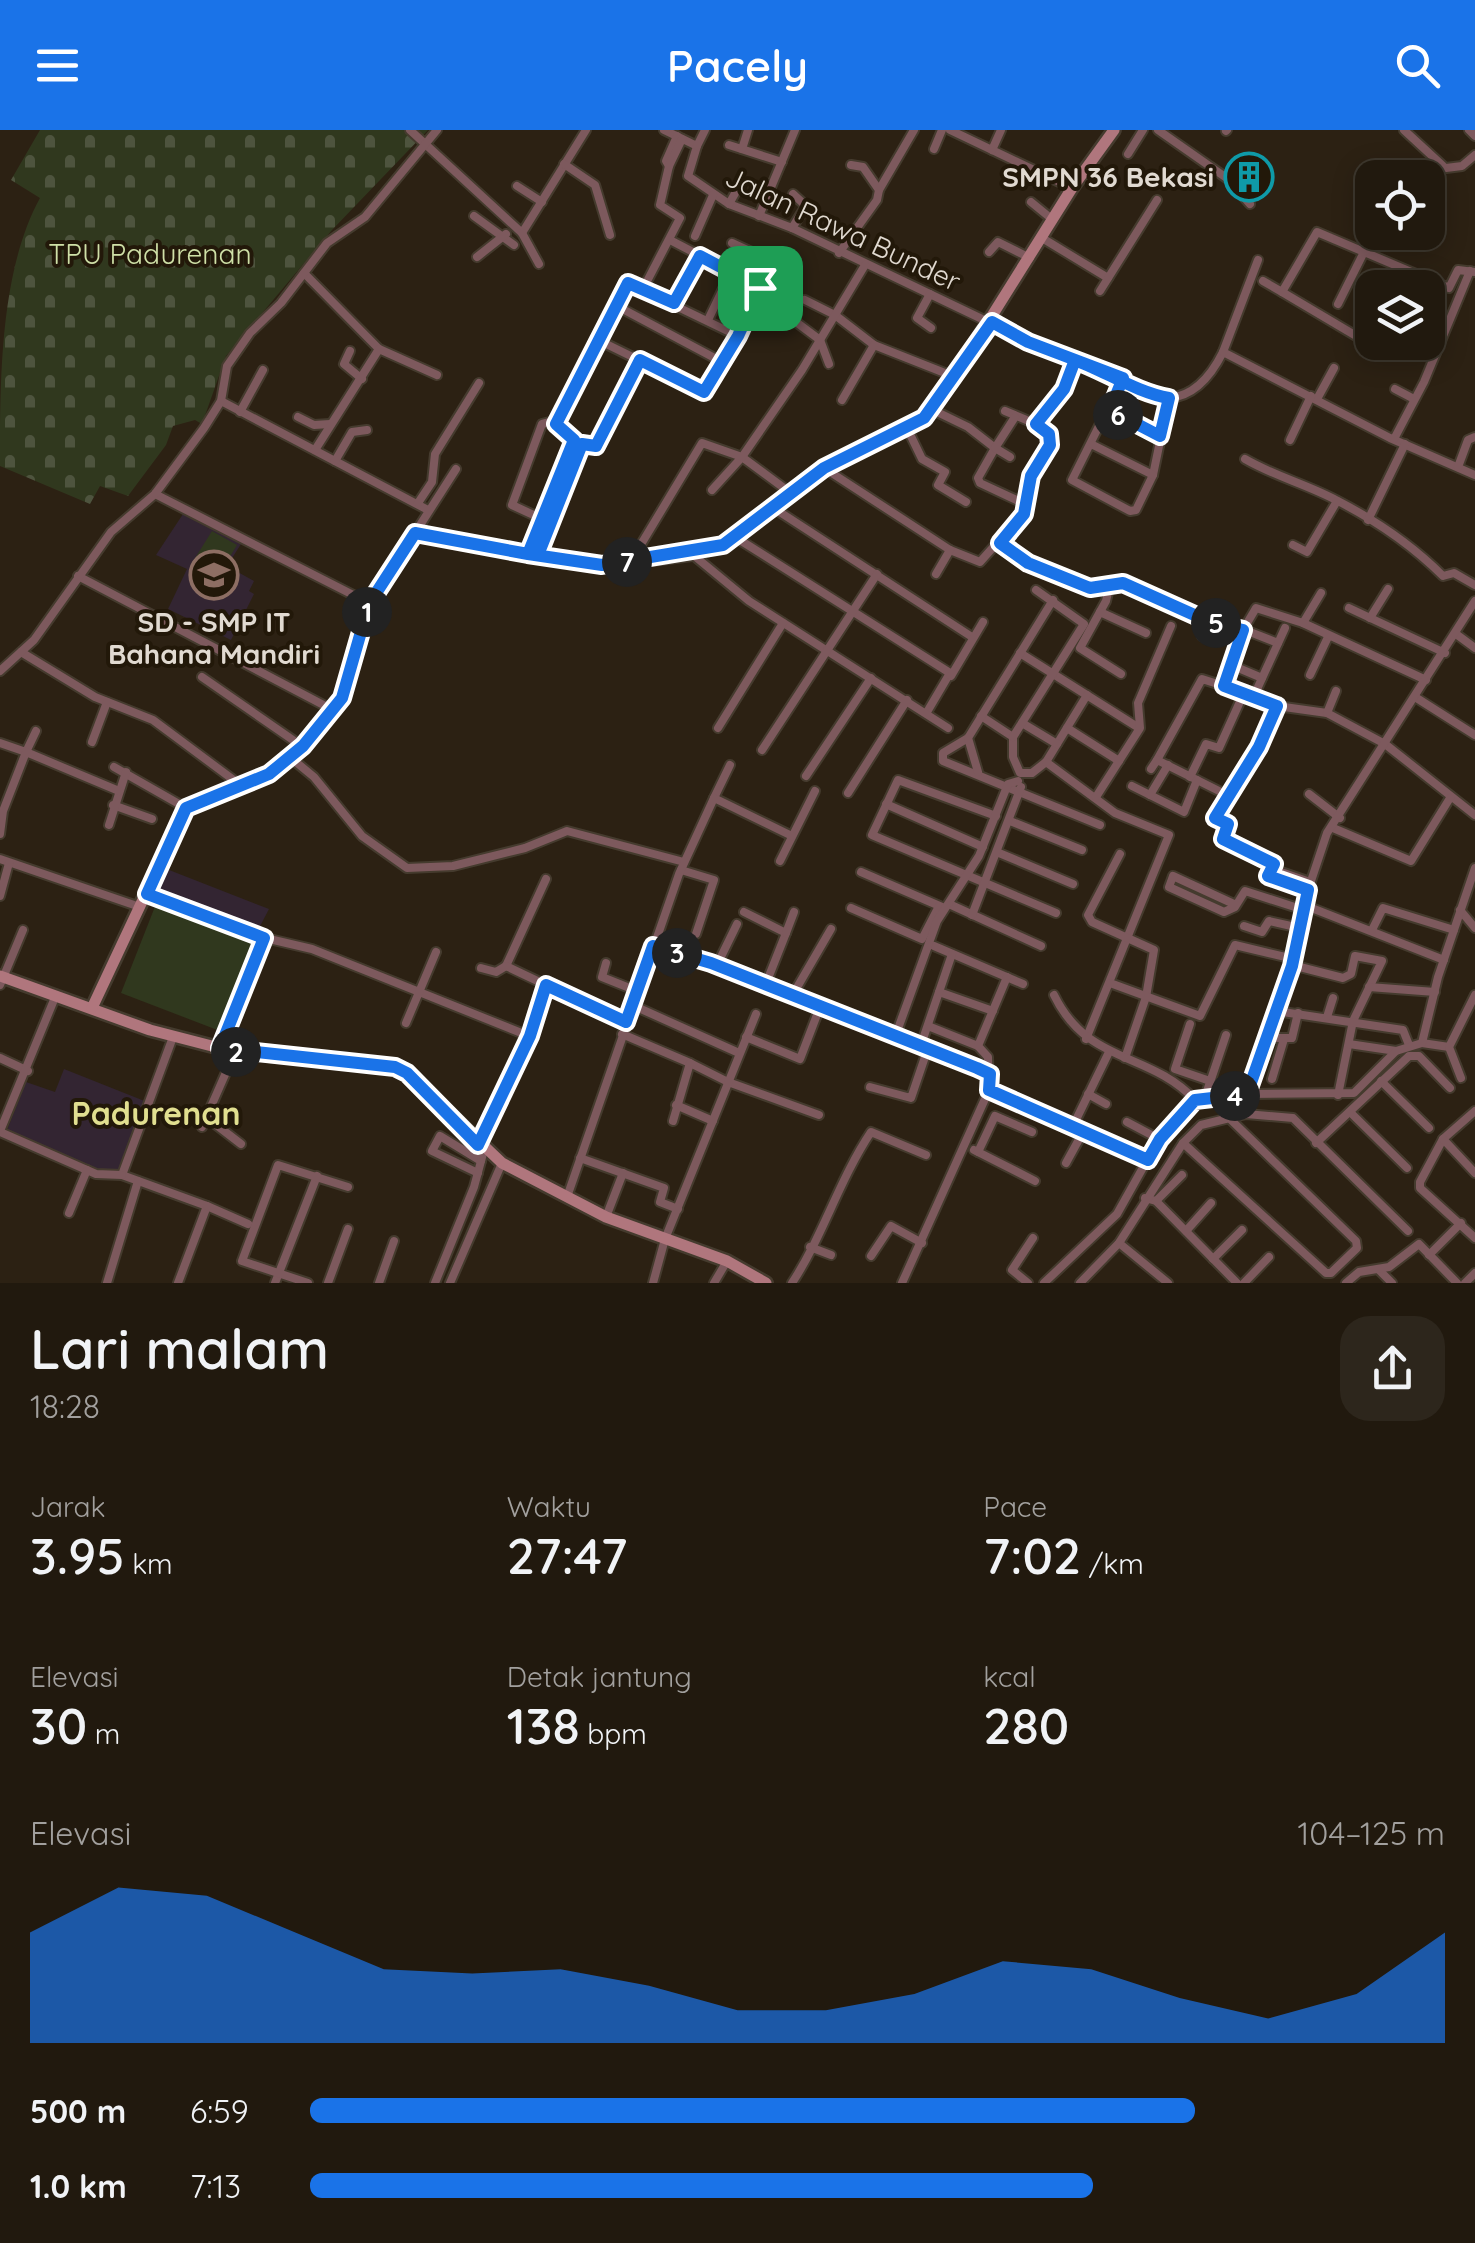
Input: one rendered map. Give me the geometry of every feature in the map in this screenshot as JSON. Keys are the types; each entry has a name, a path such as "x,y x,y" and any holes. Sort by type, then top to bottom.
{"main road":[{"path":"92,1008 186,808 243,786 291,758 333,710 350,677 369,604 415,533 602,565 692,554 735,537 824,468 907,428 933,410 992,322 1072,188 1114,130"},
{"path":"1,979 172,1037 235,1052 395,1067 407,1073 478,1152 606,1217 727,1260 766,1283"}],"street":[{"path":"410,130 522,234 539,264"},
{"path":"0,671 21,652 111,532 155,494 221,401 227,366 327,243 365,217 437,130"},
{"path":"522,234 586,130"},
{"name":"Jalan Rawa Bunder","path":"664,130 697,146 688,176 728,204 792,228 838,253 1075,360 1169,398"},
{"path":"697,146 705,130"},
{"path":"742,149 748,130"},
{"path":"758,216 795,130"},
{"path":"838,253 876,200 914,130"},
{"path":"934,149 942,130"},
{"path":"950,130 1072,188"},
{"path":"992,150 1001,130"},
{"path":"1128,154 1143,130"},
{"path":"1158,130 1228,178 1250,204"},
{"path":"1404,130 1436,160"},
{"path":"1468,130 1475,136"},
{"path":"644,287 680,218 660,205 670,166 666,162 680,137"},
{"path":"730,145 782,162"},
{"path":"1445,166 1462,166 1475,156"},
{"path":"564,164 595,186 610,235"},
{"path":"851,164 863,168 879,190"},
{"path":"518,186 542,202"},
{"path":"728,204 738,188"},
{"path":"792,228 806,206 793,194"},
{"path":"695,236 713,195"},
{"path":"1100,291 1158,200"},
{"path":"1030,202 1053,220"},
{"path":"474,216 514,245"},
{"path":"477,257 513,228"},
{"path":"1282,292 1313,234 1408,270"},
{"path":"1042,238 1108,278"},
{"path":"670,240 760,288"},
{"path":"988,252 998,242 1030,258"},
{"path":"596,340 701,393 738,336 769,262 732,244"},
{"path":"1338,304 1364,252"},
{"path":"674,303 700,256"},
{"path":"1123,378 1072,480 1135,511 1153,475 1169,398 1192,392 1215,370 1258,260"},
{"path":"712,490 742,457 866,264"},
{"path":"1394,440 1473,272 1458,270 1450,288 1445,286"},
{"path":"304,272 379,349 437,376"},
{"path":"708,320 731,272"},
{"path":"1263,281 1355,335"},
{"path":"556,424 628,283 644,287 738,336"},
{"path":"930,294 917,318 931,328"},
{"path":"805,300 835,315 874,345 955,376"},
{"path":"615,305 724,362"},
{"path":"780,310 820,340 829,364"},
{"path":"842,400 874,345"},
{"path":"315,450 379,349"},
{"path":"350,351 344,364 362,378"},
{"path":"1223,352 1394,440 1475,475"},
{"path":"547,521 512,506 542,424 556,424 578,442 596,446 640,360"},
{"path":"1036,424 1064,389 1075,360"},
{"path":"1290,440 1334,368"},
{"path":"240,412 264,370"},
{"path":"418,503 432,482 435,454 479,382"},
{"path":"1395,389 1414,399"},
{"path":"221,401 428,510"},
{"path":"933,410 968,427 1010,456"},
{"path":"1110,410 1160,436"},
{"path":"824,468 950,550 980,562 1024,514 1031,476 1051,439 1036,424 1005,412"},
{"path":"1015,416 978,481 1025,504"},
{"path":"298,417 314,425 330,424"},
{"path":"907,428 922,459 945,472 938,485 966,502"},
{"path":"335,461 352,432 367,430"},
{"path":"1458,467 1468,440 1475,436"},
{"path":"533,555 578,442"},
{"path":"631,561 702,443 742,457 792,494"},
{"path":"1368,520 1405,444"},
{"path":"1092,445 1153,475"},
{"path":"1245,458 1275,476 1338,500 1428,558 1443,576 1454,573 1475,585"},
{"path":"415,533 456,469"},
{"path":"155,494 369,604"},
{"path":"1293,545 1307,552 1338,500"},
{"path":"775,508 972,638"},
{"path":"735,537 951,676"},
{"path":"1000,543 1028,563 1080,584 1100,588 1123,583 1210,622 1278,644"},
{"path":"936,574 950,550"},
{"path":"692,554 705,569 948,728"},
{"path":"762,750 877,574"},
{"path":"78,576 333,710"},
{"path":"1110,584 1080,648 1120,674"},
{"path":"1370,618 1388,589"},
{"path":"1036,590 1084,624 1013,737 1016,780 1023,790 1100,824"},
{"path":"1303,624 1321,593"},
{"path":"1053,600 968,738 941,757 978,772 1016,780 1032,774 1046,762 1087,695"},
{"path":"1247,1094 1293,962 1309,886 1327,833 1475,601"},
{"path":"1224,686 1256,608 1303,624 1426,680"},
{"path":"1349,608 1445,653"},
{"path":"1100,612 1146,633"},
{"path":"718,728 783,622"},
{"path":"927,712 983,622"},
{"path":"1202,636 1210,622"},
{"path":"1096,797 1140,728 1138,704 1171,626"},
{"path":"1254,698 1285,628"},
{"path":"1456,634 1475,648"},
{"path":"1310,676 1328,637"},
{"path":"21,652 107,702 168,729 243,786"},
{"path":"1020,653 1140,728"},
{"path":"1236,667 1262,678"},
{"path":"202,678 303,746"},
{"path":"806,776 871,678"},
{"path":"1151,769 1202,679 1277,706 1327,713 1385,744 1475,814"},
{"path":"1327,713 1336,691"},
{"path":"1132,786 1184,812 1206,744 1219,748 1244,695"},
{"path":"1415,698 1475,736"},
{"path":"848,794 906,700"},
{"path":"92,742 107,702"},
{"path":"1115,712 1138,704"},
{"path":"1277,706 1259,747 1215,818 1228,824 1223,839 1274,864 1268,876 1309,886"},
{"path":"981,716 1013,737"},
{"path":"1022,723 1057,744"},
{"path":"1067,728 1120,761"},
{"path":"0,830 2,811 36,731"},
{"path":"968,738 978,772"},
{"path":"0,743 119,791"},
{"path":"291,758 314,777 362,836 381,854 407,868 453,866 576,831 682,866 714,880 696,934"},
{"path":"1157,760 1227,795"},
{"path":"1046,762 1115,812 1169,835 1086,1039"},
{"path":"567,1197 682,866 730,765"},
{"path":"1150,795 1168,765"},
{"path":"114,767 186,808"},
{"path":"109,825 126,772"},
{"path":"996,816 904,780 894,784 872,831 876,838 1056,914"},
{"path":"851,908 922,939 969,876 1016,780"},
{"path":"972,915 1023,790"},
{"path":"780,861 815,792"},
{"path":"1309,794 1340,818"},
{"path":"714,798 792,836"},
{"path":"1333,828 1411,861 1450,798"},
{"path":"886,804 983,846"},
{"path":"113,805 152,819"},
{"path":"1010,822 1082,850"},
{"path":"999,853 1074,884"},
{"path":"1120,854 1088,916 1092,922 1154,950 1146,997 1125,1058"},
{"path":"0,896 5,861 86,885 140,907"},
{"path":"1422,1044 1434,992 1475,868"},
{"path":"861,872 1041,946"},
{"path":"1282,872 1309,886"},
{"path":"1236,905 1174,876 1169,887 1224,912 1236,905 1245,891 1372,930 1444,960"},
{"path":"482,968 496,972 506,966 546,878"},
{"path":"147,894 264,938 312,949 530,1036"},
{"path":"894,1037 944,906"},
{"path":"1372,930 1383,908 1454,930"},
{"path":"1460,910 1475,928"},
{"path":"744,912 786,933"},
{"path":"766,986 794,912"},
{"path":"1244,926 1262,932 1270,922 1300,928"},
{"path":"717,966 737,924"},
{"path":"792,996 831,929"},
{"path":"1,979 23,930"},
{"path":"220,1048 264,938"},
{"path":"1110,984 1200,1016 1235,945 1344,978 1351,974 1355,956 1363,954 1382,961 1354,1021 1338,1095"},
{"path":"653,946 717,966 990,1074"},
{"path":"934,946 1023,984"},
{"path":"406,1023 436,952"},
{"path":"902,1283 989,1090 988,1057 978,1046 926,1031 952,954"},
{"path":"606,963 602,978 636,992"},
{"path":"506,966 626,1022"},
{"path":"978,1046 1007,977"},
{"path":"436,1283 474,1187 478,1152 530,1036 546,985"},
{"path":"610,986 636,992"},
{"path":"1369,986 1434,992"},
{"path":"939,992 993,1011"},
{"path":"1461,1078 1449,1047 1475,994"},
{"path":"56,995 28,1072 0,1132 88,1170 122,1175 248,1224"},
{"path":"1054,995 1086,1039 1182,1085 1200,1100 1247,1094 1357,1092 1396,1051 1422,1044 1449,1047"},
{"path":"1328,1018 1333,998"},
{"path":"632,1004 739,1053"},
{"path":"746,1038 800,1059 820,1007"},
{"path":"1276,1011 1403,1030 1410,1045"},
{"path":"653,1283 665,1239 756,1014"},
{"path":"1267,1038 1292,1037 1298,1014"},
{"path":"1190,1024 1175,1069 1210,1081"},
{"path":"622,1034 728,1082 819,1115"},
{"path":"1044,1283 1117,1214 1160,1139 1200,1100 1226,1035"},
{"path":"122,1175 172,1037"},
{"path":"1272,1080 1284,1039"},
{"path":"1349,1044 1396,1051"},
{"path":"202,1128 235,1052"},
{"path":"870,1087 911,1098 927,1052"},
{"path":"1072,1128 1110,1052"},
{"path":"1316,1142 1414,1054 1450,1088"},
{"path":"0,1058 28,1072"},
{"path":"672,1122 690,1063"},
{"path":"1382,1081 1430,1128"},
{"path":"989,1090 1148,1160"},
{"path":"1088,1094 1106,1104"},
{"path":"676,1105 713,1121"},
{"path":"1475,1111 1443,1139 1422,1173 1420,1188 1475,1238"},
{"path":"1350,1112 1407,1168"},
{"path":"1088,1281 1120,1243 1182,1143 1201,1126 1229,1118 1286,1114 1408,1230"},
{"path":"206,1116 241,1144"},
{"path":"978,1152 995,1116 1032,1132"},
{"path":"1182,1143 1326,1274 1331,1273 1357,1248 1356,1241 1229,1118"},
{"path":"1126,1122 1160,1139"},
{"path":"792,1283 871,1132 926,1155"},
{"path":"1066,1163 1082,1134"},
{"path":"478,1152 440,1136 432,1154 478,1173"},
{"path":"1443,1139 1475,1172"},
{"path":"965,1146 1035,1181"},
{"path":"462,1166 478,1152"},
{"path":"580,1158 664,1188 660,1202 678,1209"},
{"path":"308,1283 242,1262 279,1163 348,1187"},
{"path":"450,1283 502,1163"},
{"path":"69,1214 88,1170"},
{"path":"606,1217 623,1173"},
{"path":"1156,1201 1182,1174"},
{"path":"275,1283 317,1176"},
{"path":"107,1283 138,1181"},
{"path":"474,1187 487,1193"},
{"path":"1145,1198 1156,1201 1240,1283 1269,1257"},
{"path":"1186,1231 1211,1203"},
{"path":"178,1283 207,1206"},
{"path":"1429,1254 1461,1223"},
{"path":"871,1256 891,1226 922,1243"},
{"path":"328,1283 348,1230"},
{"path":"1213,1259 1242,1230"},
{"path":"1028,1283 1012,1270 1033,1238"},
{"path":"379,1283 394,1242"},
{"path":"1120,1243 1168,1283"},
{"path":"1346,1283 1359,1272 1380,1271 1419,1244 1457,1283"},
{"path":"810,1247 832,1255"},
{"path":"714,1283 727,1260"},
{"path":"1380,1271 1392,1283"},
{"path":"1465,1283 1475,1272"}],"shaded area":[{"name":"SD - SMP IT Bahana Mandiri","path":"183,514 241,544 227,566 254,581 249,591 254,594 231,640 168,609 187,569 156,555"},
{"path":"164,868 269,909 257,932 154,892"},
{"path":"64,1069 147,1102 120,1169 104,1172 7,1130 26,1082 55,1092"}],"green space":[{"name":"TPU Padurenan","path":"40,130 428,130 332,230 226,356 202,424 195,420 173,426 166,445 128,496 100,486 90,504 0,466 2,362 10,292 17,258 40,198 11,180"},
{"path":"212,531 237,545 217,578 192,563"},
{"path":"156,904 255,942 220,1031 121,993"}],"place":[{"name":"SMPN 36 Bekasi","path":"1249,177"},
{"name":"SD - SMP IT Bahana Mandiri","path":"214,575"}],"district":[{"name":"Padurenan","path":"156,1114"}],"route":[{"path":"760,288 700,256 674,303 634,282 628,283 556,424 574,440 528,554 602,565 692,554 723,545 824,468 924,418 992,322 1028,342 1050,347 1123,378 1110,410 1160,436 1169,398 1162,397 1123,378 1075,360 1064,389 1036,424 1046,429 1050,445 1031,476 1024,514 1000,543 1028,563 1090,588 1123,583 1210,622 1243,630 1224,686 1277,706 1259,747 1254,749 1215,818 1228,824 1223,839 1274,864 1268,876 1308,890 1294,959 1247,1094 1195,1100 1160,1139 1148,1160 989,1090 990,1074 977,1068 927,1052 711,963 653,946 626,1022 546,985 530,1036 478,1145 422,1087 395,1067 220,1048 264,938 147,894 173,829 186,808 269,774 303,746 342,698 369,604 391,564 415,533 528,554 538,555 582,444 596,446 622,402 640,360 704,392 738,336 760,288"}]}
